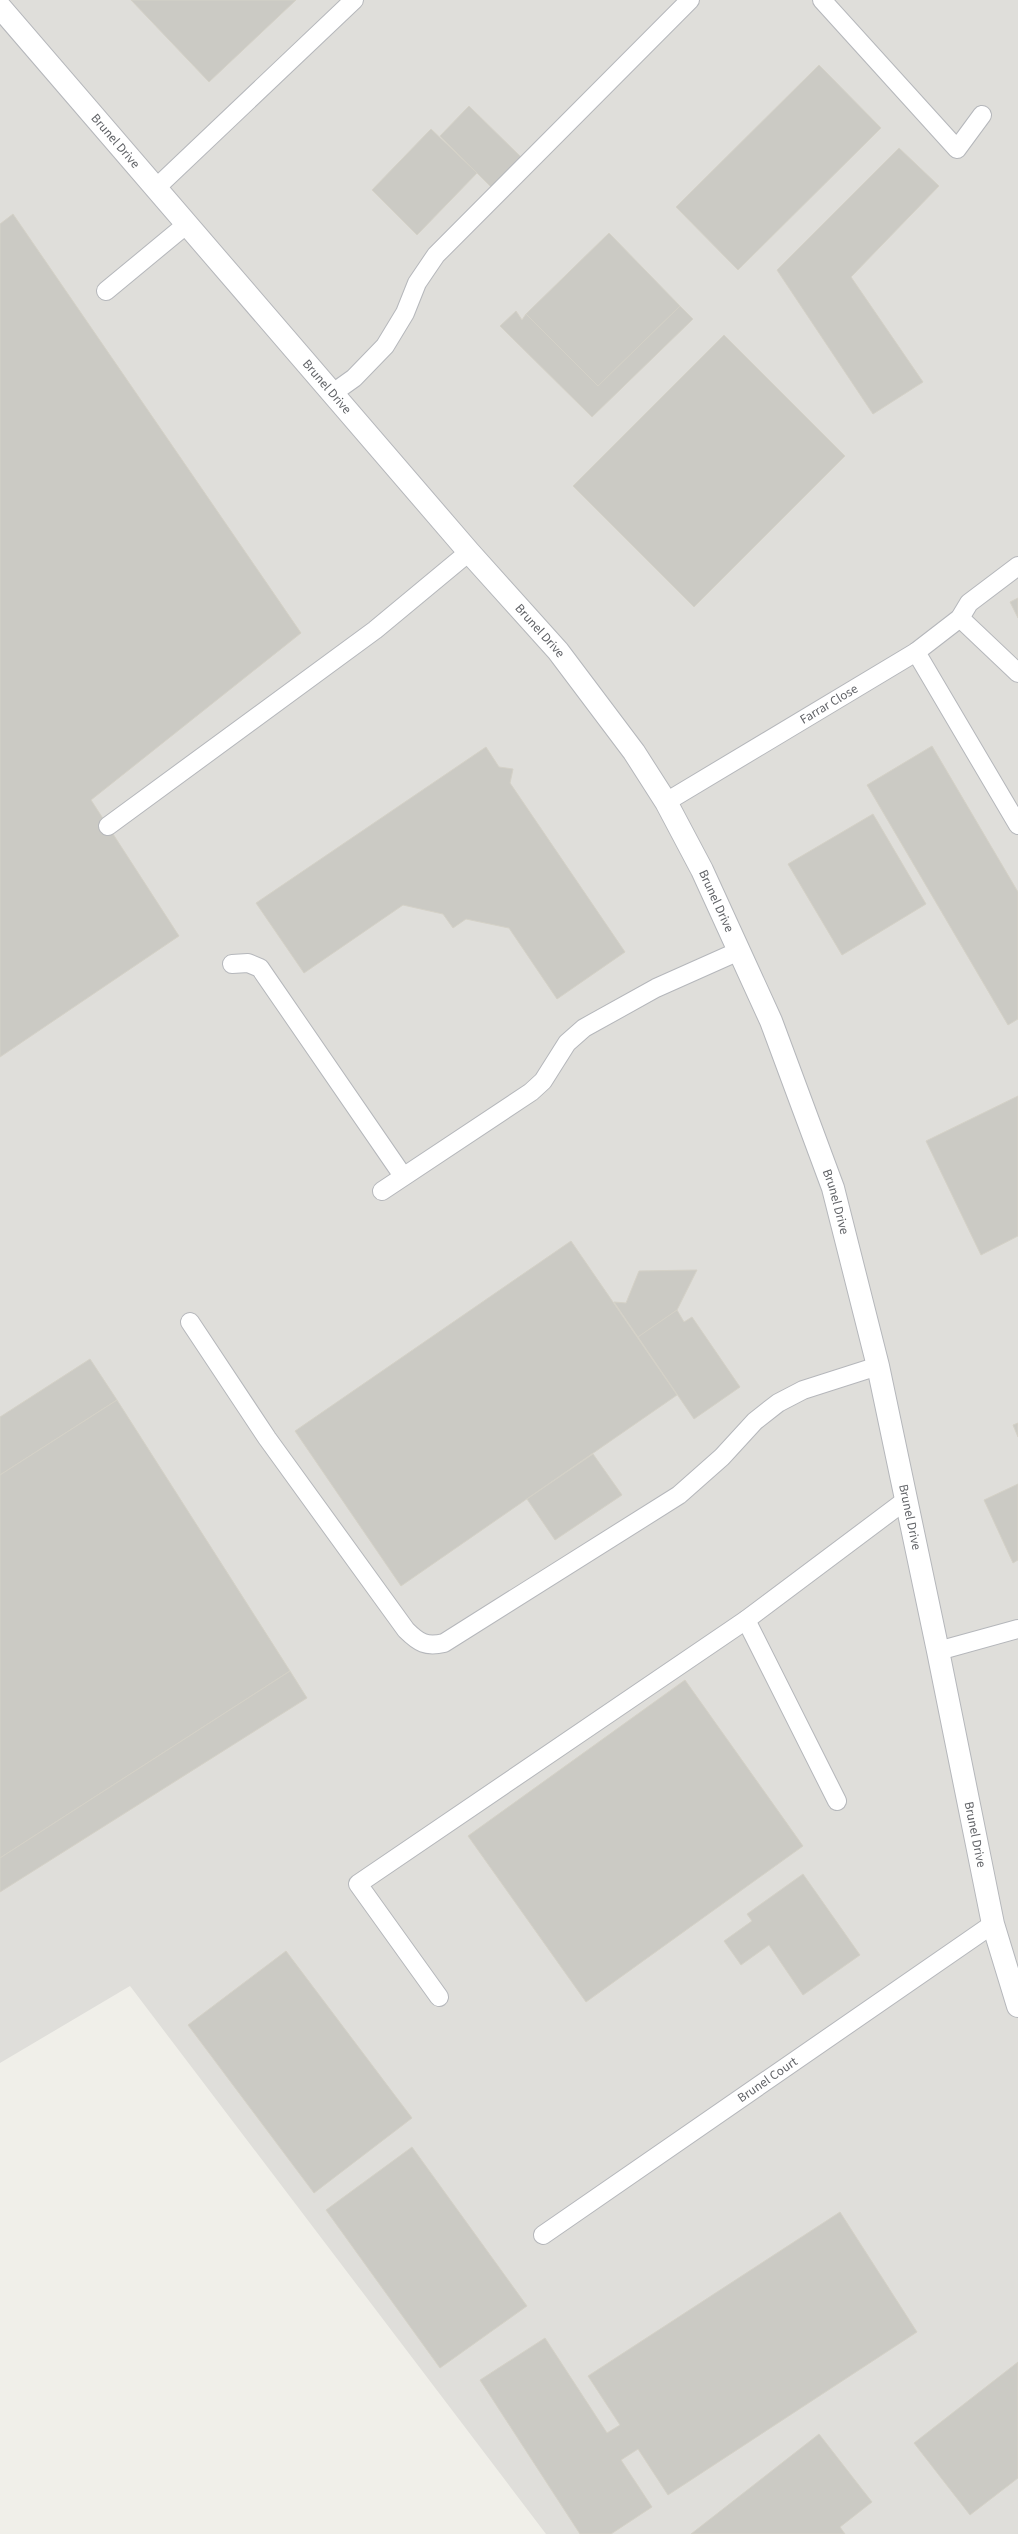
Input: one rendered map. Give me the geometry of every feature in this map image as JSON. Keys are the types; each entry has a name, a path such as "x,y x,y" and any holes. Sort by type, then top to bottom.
{"street":[{"name":"Brunel Drive","path":"0,7 469,552 558,650 601,704 666,802 702,870 771,1021 833,1188 878,1366 938,1651 993,1924 1018,2006"}],"lane":[{"path":"156,188 354,0"},
{"path":"332,393 354,378 385,346 406,312 417,283 436,255 690,0"},
{"path":"822,0 957,149 982,115"},
{"path":"106,291 187,224"},
{"path":"108,826 375,630 469,552"},
{"name":"Farrar Close","path":"666,802 916,652 960,618 969,603 1018,566"},
{"path":"960,618 1018,673"},
{"path":"916,652 1018,826"},
{"path":"382,1191 531,1092 543,1081 567,1042 584,1028 656,988 739,951"},
{"path":"232,964 248,962 260,968 403,1176"},
{"path":"190,1322 267,1438 406,1630 417,1642 429,1646 444,1643 679,1495 726,1453 755,1421 778,1404 802,1390 878,1366"},
{"path":"439,1997 358,1884 746,1620 906,1500"},
{"path":"746,1620 837,1801"},
{"path":"938,1651 1018,1629"},
{"name":"Brunel Court","path":"542,2235 993,1924"}],"shaded area":[{"path":"0,0 1018,0 1018,2534 546,2534 130,1986 0,2063"}],"building":[{"path":"131,0 296,0 209,82"},
{"path":"819,65 881,128 738,270 676,207"},
{"path":"469,106 524,160 494,190 440,136"},
{"path":"431,129 477,173 417,235 372,190"},
{"path":"899,148 939,186 851,277 923,382 873,414 777,270"},
{"path":"13,214 301,633 91,800 179,936 0,1057 0,224"},
{"path":"609,233 680,306 598,386 526,314"},
{"path":"680,306 693,319 592,417 500,326 516,311 522,320 526,314 598,386"},
{"path":"724,335 845,456 694,607 573,486"},
{"path":"1018,598 1018,618 1010,602"},
{"path":"932,746 1018,892 1018,1019 1008,1025 867,785"},
{"path":"486,747 499,767 513,769 510,783 625,952 557,999 509,928 466,919 453,928 443,914 403,905 304,973 256,903"},
{"path":"873,814 926,904 842,955 788,864"},
{"path":"1018,1096 1018,1236 981,1255 926,1141"},
{"path":"571,1241 677,1395 401,1586 295,1431"},
{"path":"697,1270 677,1310 638,1337 614,1302 626,1303 639,1271"},
{"path":"677,1310 684,1322 692,1317 740,1387 694,1419 638,1337"},
{"path":"90,1359 117,1400 0,1475 0,1417"},
{"path":"117,1400 290,1671 0,1858 0,1475"},
{"path":"1018,1423 1018,1437 1013,1425"},
{"path":"593,1454 622,1495 555,1540 527,1499"},
{"path":"1018,1484 1018,1560 1013,1563 984,1500"},
{"path":"290,1671 307,1698 0,1892 0,1858"},
{"path":"685,1680 803,1846 586,2002 468,1836"},
{"path":"803,1874 860,1955 803,1995 769,1945 741,1965 724,1941 752,1921 747,1914"},
{"path":"286,1951 412,2118 314,2193 188,2025"},
{"path":"412,2147 527,2306 440,2368 326,2210"},
{"path":"840,2212 917,2332 668,2495 638,2449 621,2460 652,2507 611,2534 580,2534 480,2380 545,2338 607,2433 620,2425 588,2376"},
{"path":"1018,2362 1018,2478 970,2515 914,2443"},
{"path":"819,2434 872,2502 840,2527 845,2534 691,2534"}]}
